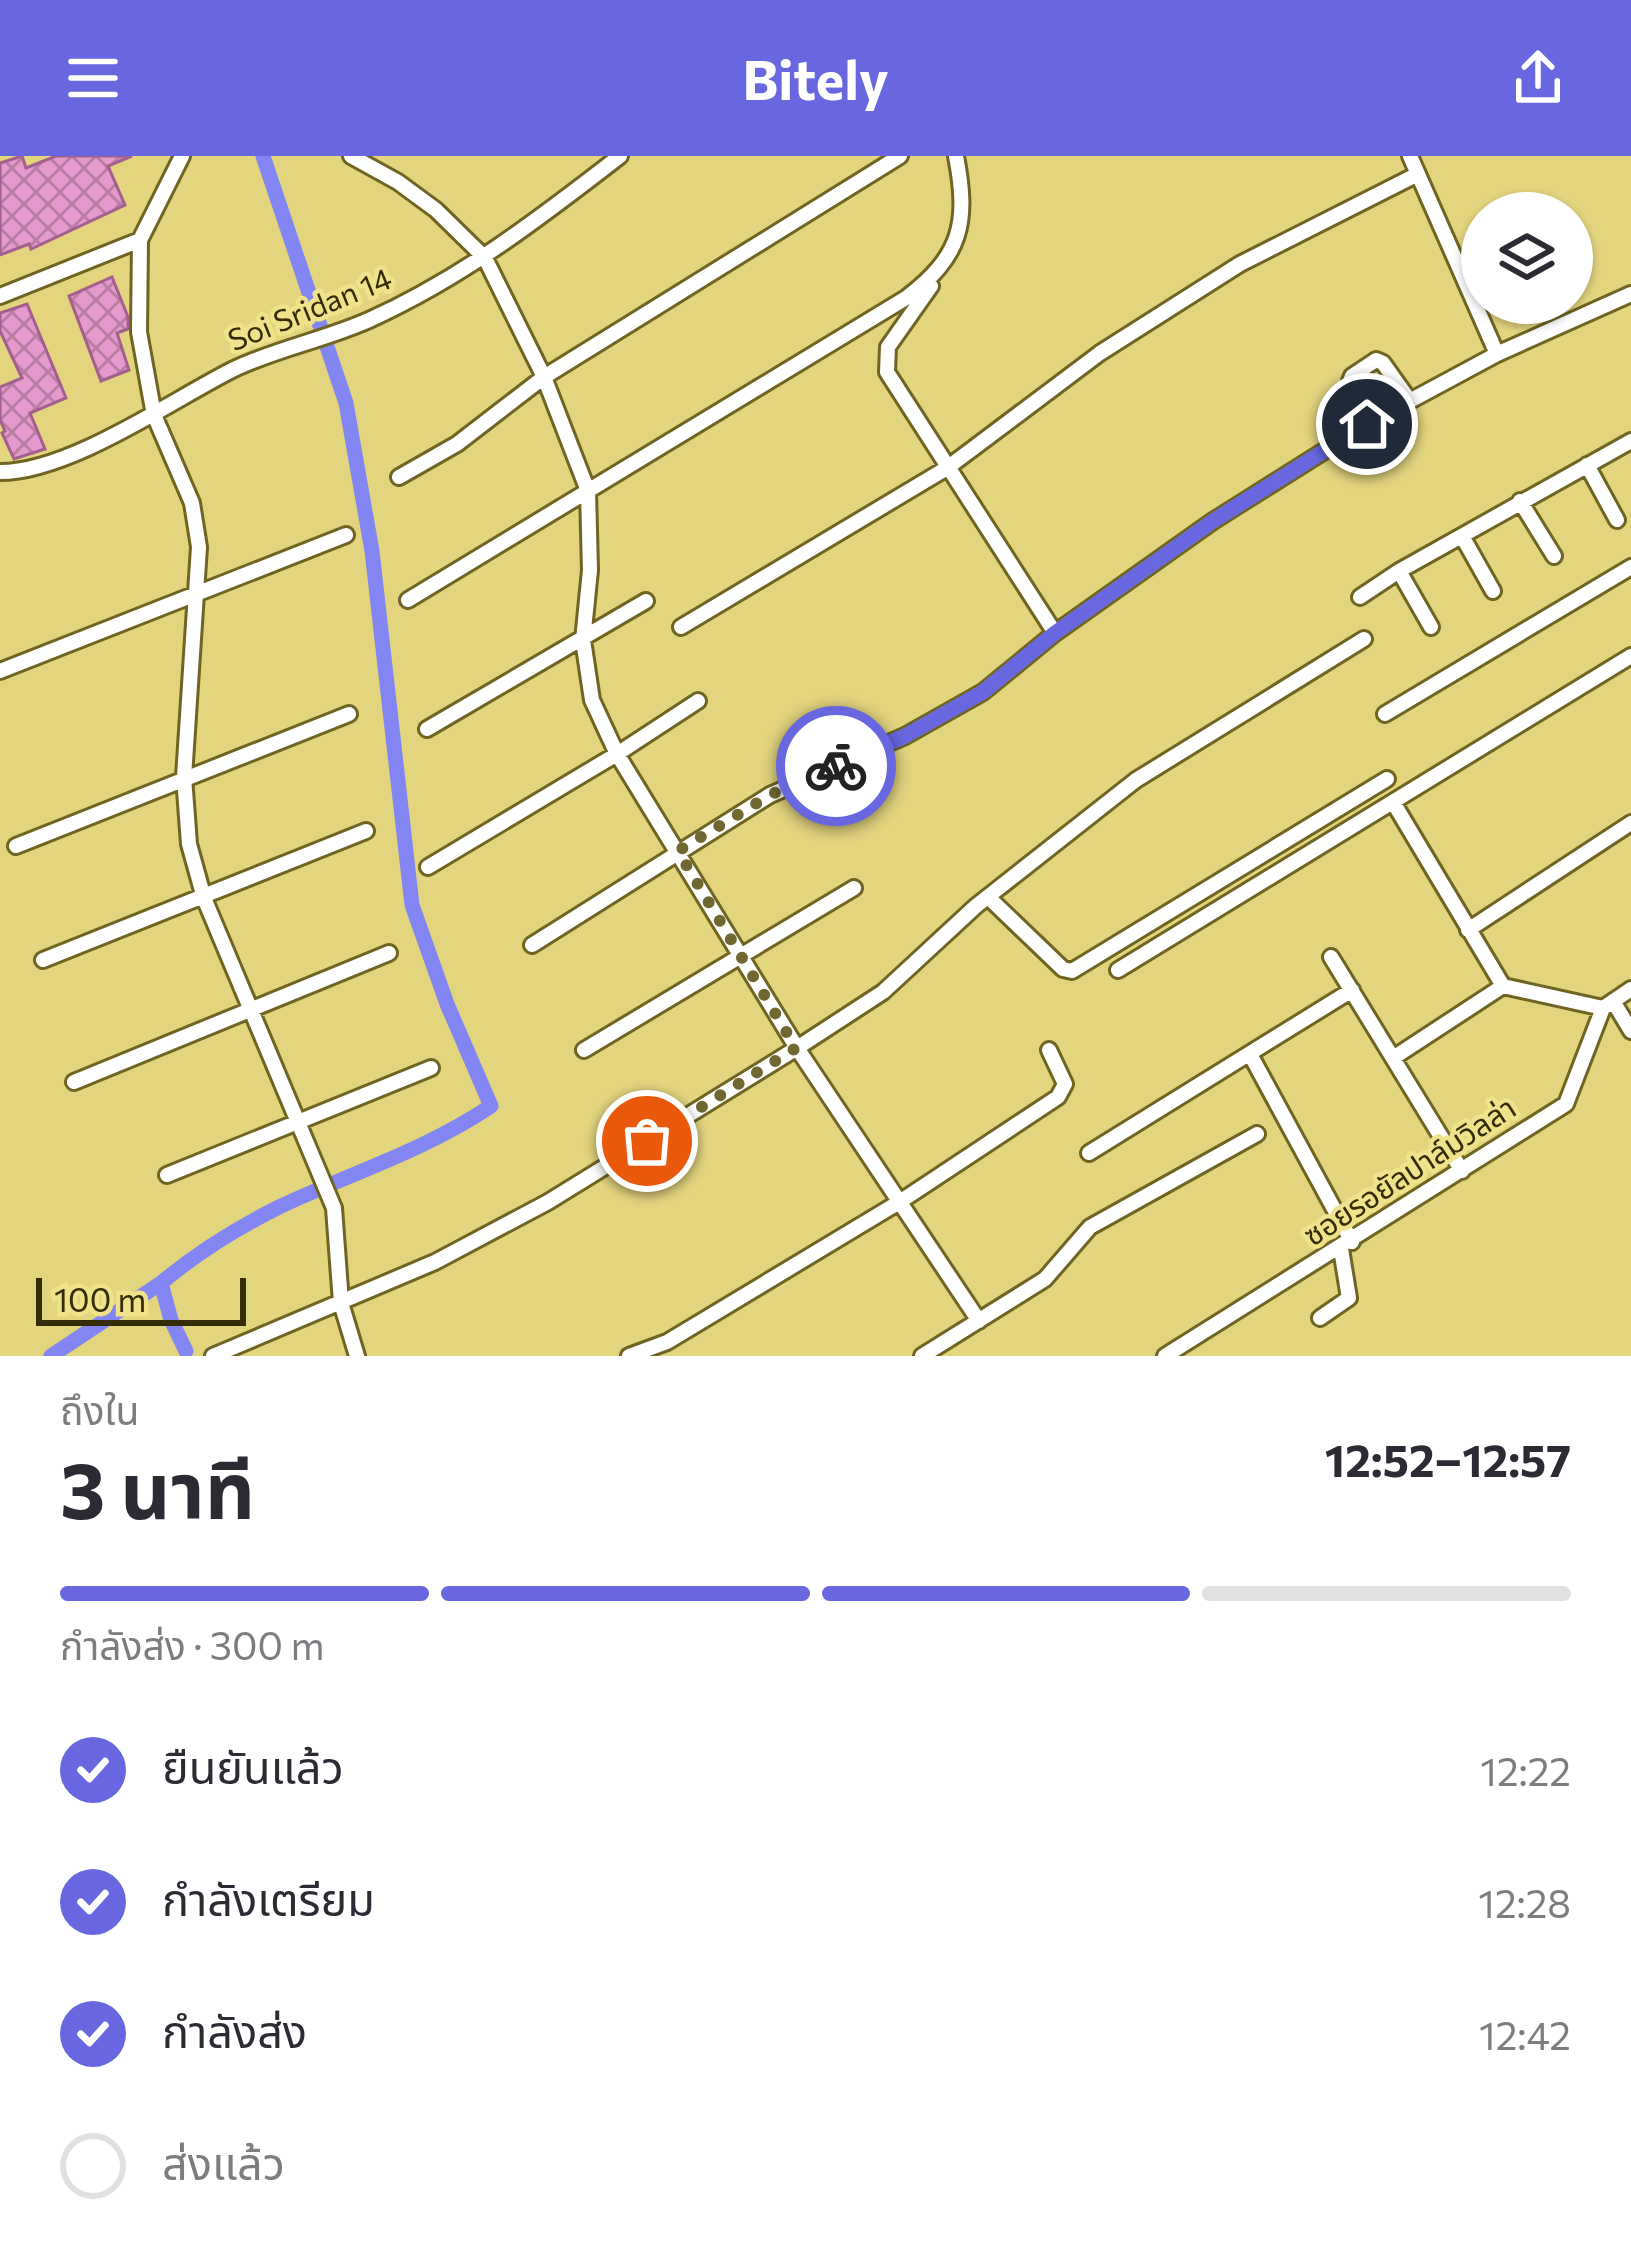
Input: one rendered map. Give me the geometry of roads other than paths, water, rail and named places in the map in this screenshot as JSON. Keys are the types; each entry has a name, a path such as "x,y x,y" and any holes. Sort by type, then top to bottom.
{"street":[{"path":"182,156 140,240 139,332 154,415 192,503 199,547 184,777 189,844 204,898 334,1208 341,1303 357,1356"},
{"path":"351,156 436,210 485,258 544,377 588,491 590,570 583,640 592,700 617,754 796,1048 979,1321"},
{"name":"Soi Sridan 14","path":"0,472 35,469 154,415 252,361 368,321 485,258 620,156"},
{"path":"399,477 457,444 544,377 900,156"},
{"path":"956,156 959,230 941,272 888,347 887,372 1055,633"},
{"path":"1410,156 1497,354"},
{"path":"681,627 947,468 1100,353 1240,264 1418,174"},
{"path":"0,296 140,240"},
{"path":"409,600 941,272"},
{"path":"532,945 770,795 899,739 983,692 1055,633 1213,521 1372,421 1497,354 1631,294"},
{"path":"1372,421 1350,382 1376,361 1383,363 1410,401"},
{"path":"1360,597 1631,441"},
{"path":"1587,465 1617,520"},
{"path":"1520,501 1554,556"},
{"path":"0,670 346,536"},
{"path":"1462,536 1493,591"},
{"path":"1385,715 1631,567"},
{"path":"1399,571 1431,627"},
{"path":"427,729 646,602"},
{"path":"213,1356 435,1262 548,1202 796,1048 883,992 988,896 1136,780 1364,639"},
{"path":"1118,970 1631,656"},
{"path":"428,867 698,701"},
{"path":"16,846 350,714"},
{"path":"988,896 1063,969 1072,971 1388,779"},
{"path":"1393,802 1502,986"},
{"path":"1468,930 1631,823"},
{"path":"44,959 366,832"},
{"path":"584,1050 854,888"},
{"path":"74,1082 388,953"},
{"path":"1331,957 1462,1172"},
{"path":"1394,1058 1502,986 1608,1004 1631,1031"},
{"path":"1608,1004 1631,989"},
{"path":"1090,1153 1352,990"},
{"name":"ซอยรอยัลปาล์มวิลล่า","path":"1165,1356 1565,1105 1608,1004"},
{"path":"629,1356 667,1342 901,1201 1058,1097 1065,1084 1049,1050"},
{"path":"1251,1056 1346,1245 1348,1298 1320,1318"},
{"path":"167,1175 431,1069"},
{"path":"922,1356 1045,1279 1090,1227 1257,1134"}],"waterway":[{"path":"186,1351 161,1283 263,1215 414,1149 491,1106 447,1004 412,905 372,551 346,403 263,156"},
{"path":"51,1356 161,1283"}]}
